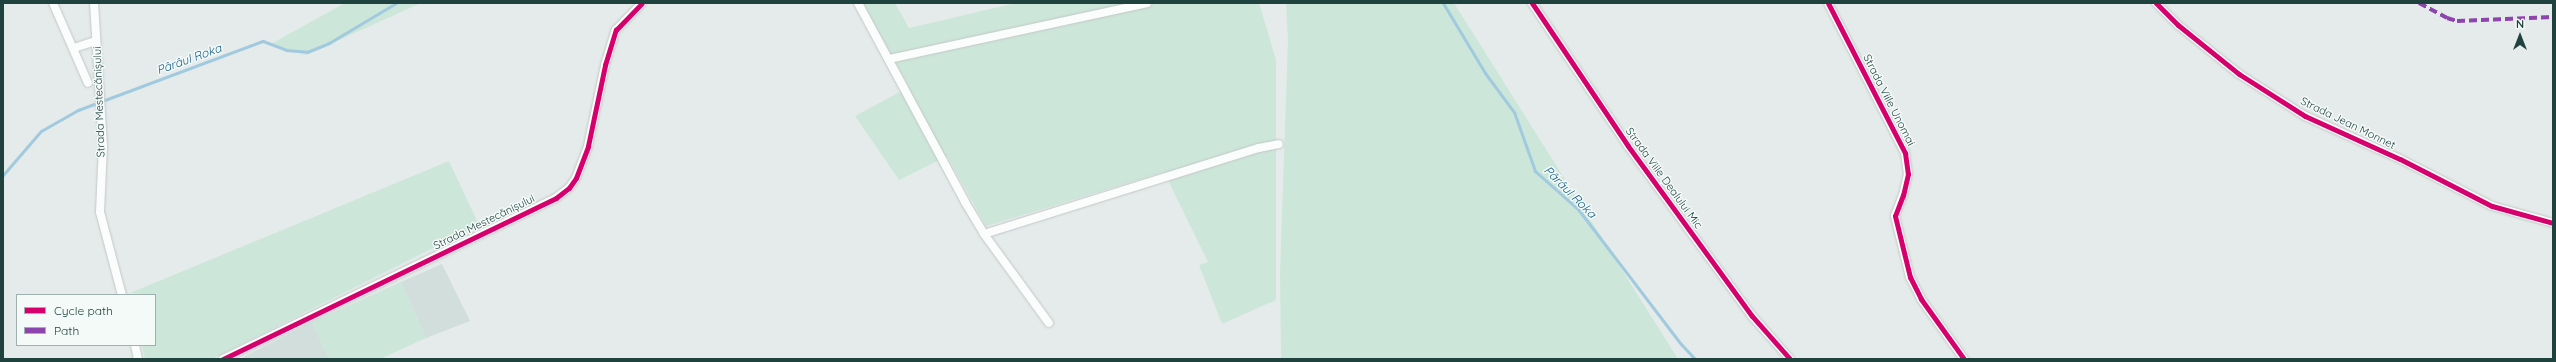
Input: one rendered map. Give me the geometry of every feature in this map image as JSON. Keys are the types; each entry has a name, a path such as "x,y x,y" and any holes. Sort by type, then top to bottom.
{"street":[{"path":"53,3 74,48 88,83"},
{"name":"Strada Mestecănișului","path":"94,3 99,66 100,124 103,146 100,212 122,294"},
{"name":"Strada Mestecănișului","path":"223,359 549,201 569,188 576,178 588,146 604,65 616,30 642,3"},
{"path":"858,3 984,234 1049,323"},
{"path":"889,59 1147,3"},
{"name":"Strada Viile Dealului Mic","path":"1532,3 1628,146 1752,316 1790,359"},
{"name":"Strada Viile Unomai","path":"1828,3 1905,153 1908,174 1903,195 1895,216 1910,277 1921,299 1964,359"},
{"name":"Strada Jean Monnet","path":"2156,3 2178,25 2239,74 2305,116 2400,159 2492,206 2553,223"},
{"path":"74,48 96,41"},
{"path":"984,234 1244,152 1279,144"},
{"path":"135,346 138,359"}],"shaded area":[{"path":"442,264 470,321 426,338 401,282"},
{"path":"312,322 329,359 240,359"}],"green space":[{"path":"345,3 421,3 306,55 269,45"},
{"path":"863,3 895,3 909,28 1016,3 1259,3 1276,60 1276,300 1222,324 1199,265 1208,262 1164,172 986,226 947,156 899,180 855,116 909,87"},
{"path":"1286,3 1454,3 1678,359 1281,359 1280,272 1288,40"},
{"path":"449,161 479,225 212,359 145,359 142,346 156,346 156,294 130,293"},
{"path":"401,282 426,338 380,359 329,359 312,322"}],"waterway":[{"name":"Pârâul Roka","path":"3,175 41,131 78,110 263,41 286,50 307,52 329,43 396,3"},
{"name":"Pârâul Roka","path":"1443,3 1485,73 1514,112 1535,171 1578,209 1681,344 1695,359"}],"marked path":[{"path":"2419,3 2447,18 2457,21 2553,17"}],"cycle path":[{"path":"223,359 556,198 569,188 576,178 588,146 605,65 616,30 642,3"},
{"path":"1532,3 1628,146 1752,316 1790,359"},
{"path":"1828,3 1905,153 1908,174 1903,195 1895,216 1910,277 1921,299 1964,359"},
{"path":"2156,3 2178,25 2239,74 2305,116 2400,159 2492,206 2553,223"}]}
